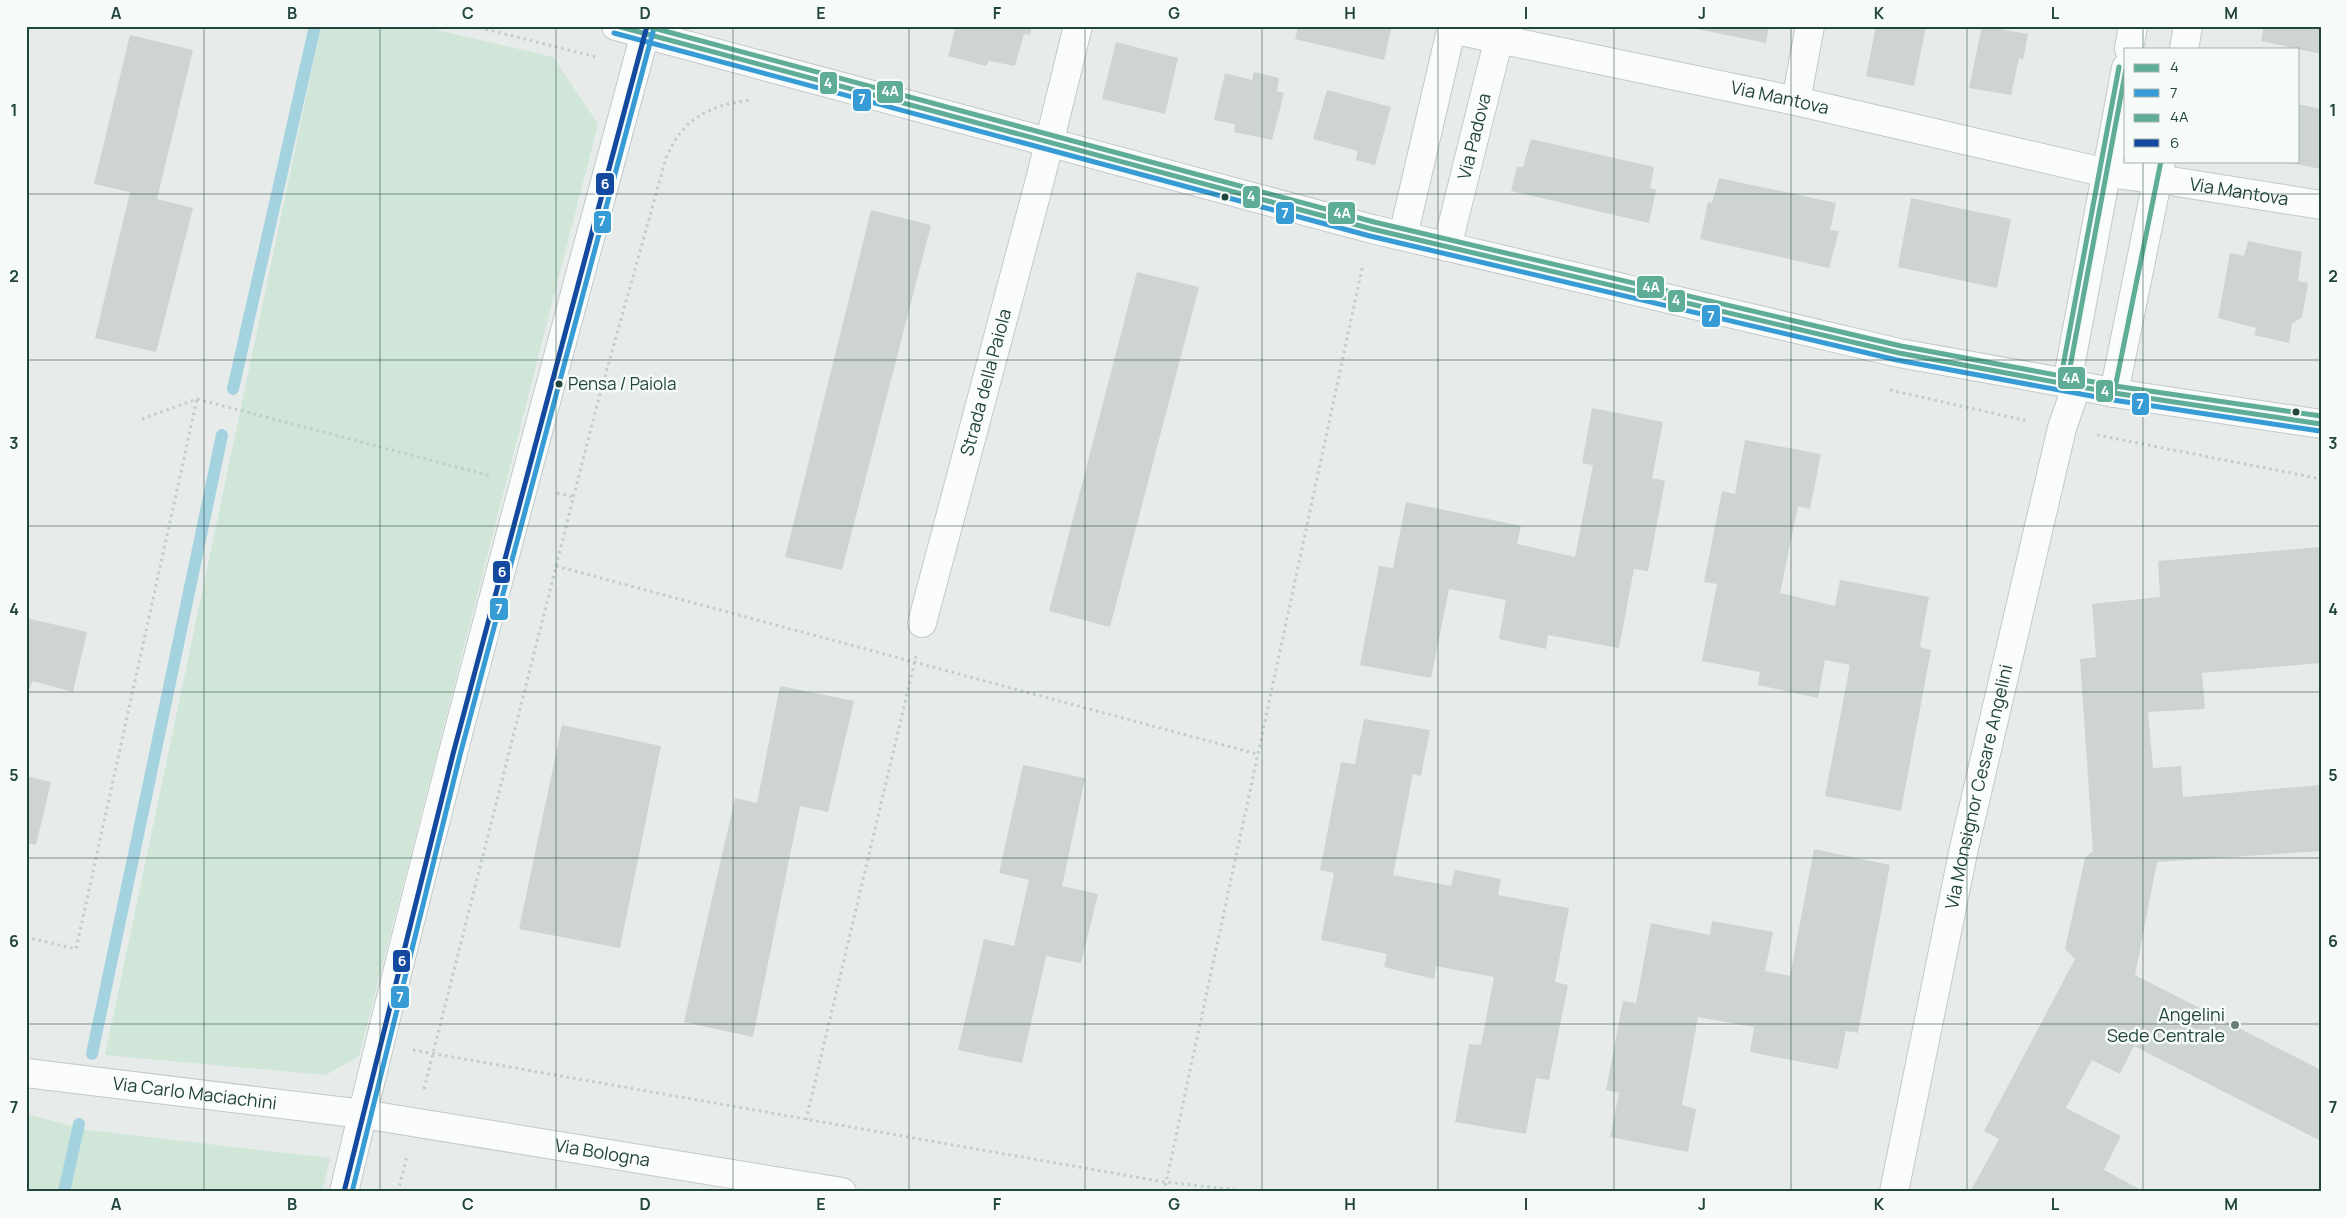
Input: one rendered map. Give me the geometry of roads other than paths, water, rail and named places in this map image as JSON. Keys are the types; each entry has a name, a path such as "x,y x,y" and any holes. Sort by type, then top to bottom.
{"street":[{"path":"616,26 646,30 1049,143 1372,229 1898,353 2114,393 2321,424"},
{"name":"Strada della Paiola","path":"922,623 1049,143 1078,26"},
{"path":"1796,101 1810,26"},
{"path":"2129,48 2133,26"},
{"path":"2184,48 2188,26"},
{"path":"1403,236 1452,28"},
{"name":"Via Mantova","path":"1452,28 1500,33 2107,173 2160,170 2321,205"},
{"path":"344,1192 379,1042 524,484 646,30"},
{"name":"Via Padova","path":"1447,247 1500,33"},
{"name":"Via Monsignor Cesare Angelini","path":"1894,1192 1964,848 2072,384 2124,79"},
{"path":"2114,393 2160,170"},
{"name":"Via Carlo Maciachini","path":"26,1073 363,1114"},
{"name":"Via Bologna","path":"363,1114 842,1192"}],"waterway":[{"path":"233,389 315,26"},
{"path":"92,1054 222,435"},
{"path":"64,1192 79,1124"}],"place":[{"name":"Pensa / Paiola","path":"559,384"},
{"name":"Angelini Sede Centrale","path":"2235,1025"}]}
